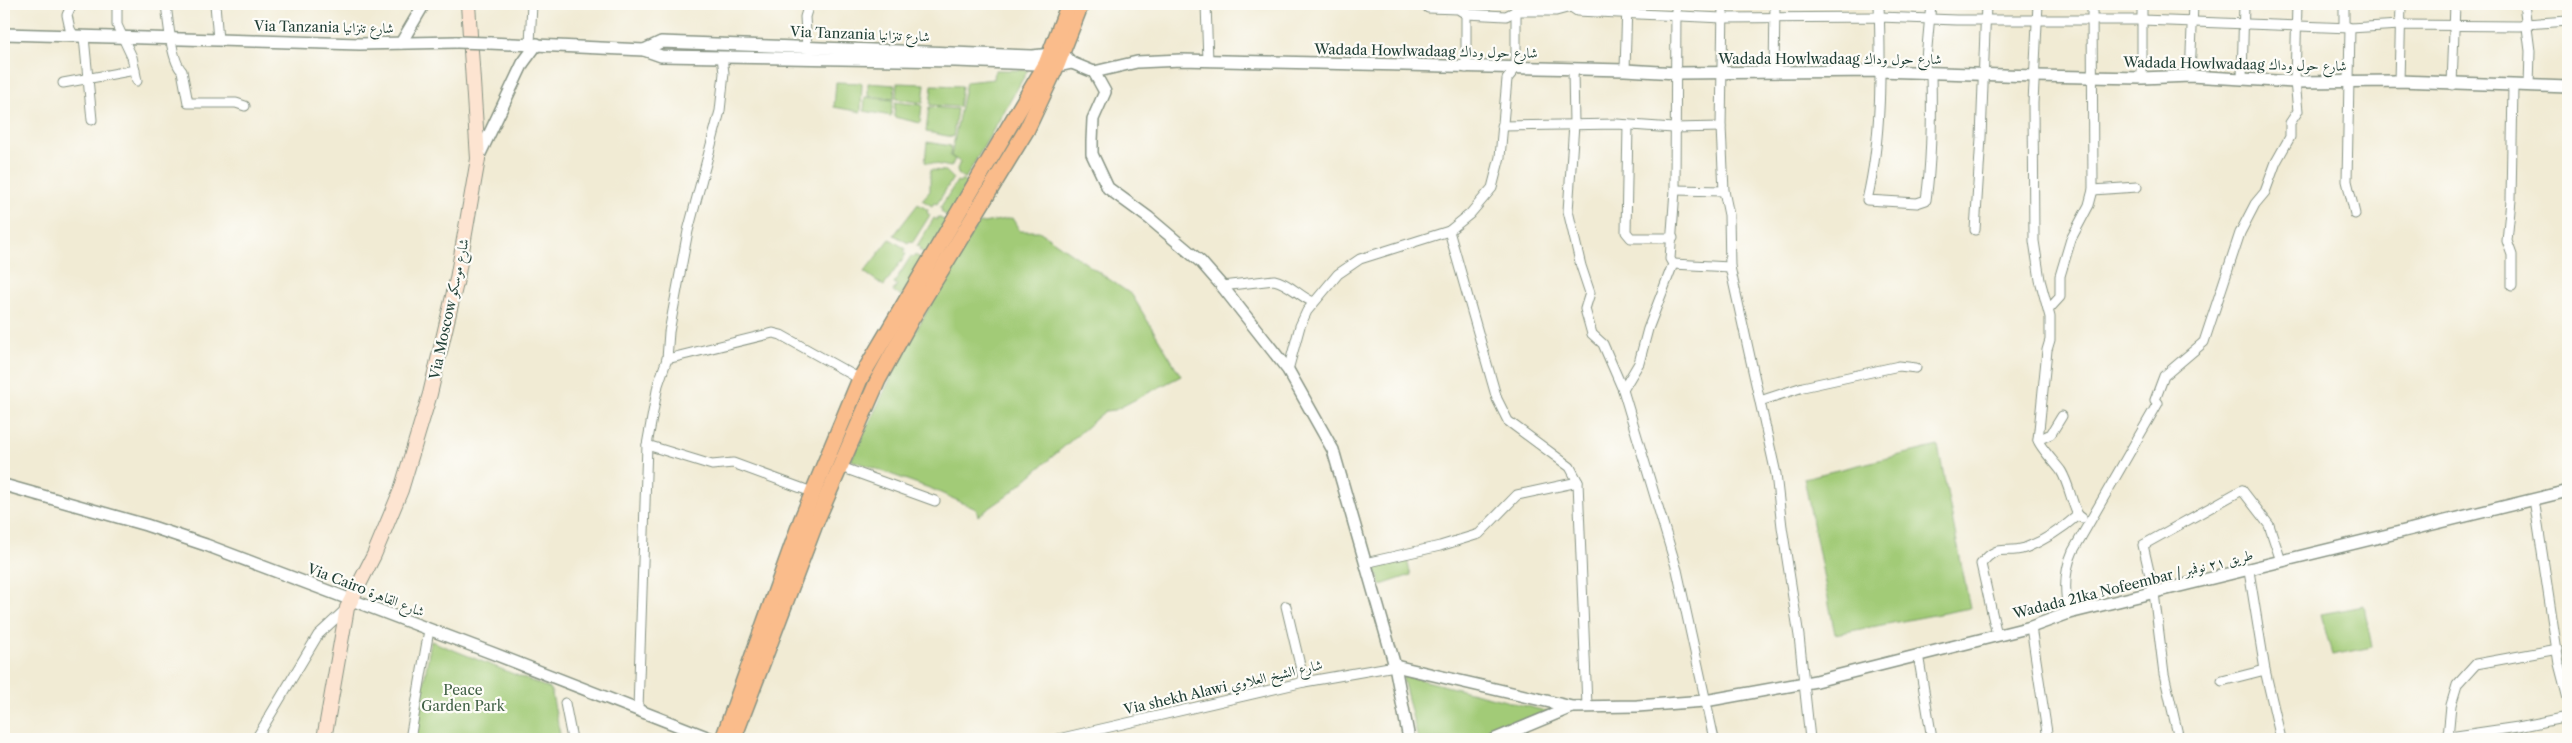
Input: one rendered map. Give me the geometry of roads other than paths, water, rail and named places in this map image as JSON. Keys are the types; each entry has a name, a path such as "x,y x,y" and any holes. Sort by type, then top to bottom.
{"highway":[{"path":"1058,60 1069,4"},
{"path":"723,739 812,492 860,379 877,347 978,194 1058,60 1081,4"},
{"path":"734,739 815,524 841,467 852,436 878,380 978,194"},
{"path":"836,434 852,436"}],"main road":[{"name":"Via Moscow شارع موسكو","path":"324,739 349,605 374,555 398,497 430,394 457,280 478,159 468,4"}],"street":[{"path":"72,4 67,15 79,36 92,120"},
{"path":"117,4 117,25 132,57 137,81"},
{"path":"166,4 178,67 182,71 188,103 236,103 245,106"},
{"path":"215,4 218,40"},
{"path":"401,43 424,4"},
{"path":"478,159 533,44 532,4"},
{"path":"807,48 805,17 809,4"},
{"path":"1206,4 1208,60"},
{"path":"1466,4 1466,68"},
{"path":"1625,70 1627,4"},
{"path":"1623,390 1639,363 1648,329 1673,264 1670,258 1673,238 1675,190 1676,4"},
{"path":"1723,4 1720,127 1724,191 1729,215 1730,267 1776,474 1782,527 1799,636 1810,739"},
{"path":"1774,73 1775,4"},
{"path":"1879,4 1877,134 1867,200 1918,203 1926,200 1932,136 1931,74 1925,69 1926,42 1932,19 1932,4"},
{"path":"1975,230 1986,4"},
{"path":"2038,4 2034,76 2034,242 2040,280 2049,309 2050,340 2047,350 2038,440 2039,444 2048,452 2062,473 2078,515 2089,521"},
{"path":"2049,309 2060,297 2060,276 2069,247 2089,205 2093,190 2092,4"},
{"path":"2142,4 2142,78"},
{"path":"2190,76 2192,4"},
{"path":"2242,78 2244,4"},
{"path":"2069,613 2066,603 2066,572 2069,560 2089,521 2158,403 2155,400 2155,394 2164,376 2204,342 2240,233 2255,204 2265,192 2276,162 2290,136 2290,123 2298,111 2296,4"},
{"path":"2344,4 2344,25 2350,28"},
{"path":"2399,81 2400,4"},
{"path":"2452,85 2455,4"},
{"path":"2524,4 2525,24 2530,51 2529,86"},
{"path":"1428,8 1458,9 1466,14 1506,16 1516,8 1556,11 1571,7 1577,11 1676,17 2142,20 2244,22 2350,28 2400,25 2521,26 2525,24 2568,21"},
{"path":"1288,370 1300,326 1313,302 1338,274 1360,258 1449,231 1470,214 1492,188 1499,165 1507,79 1516,68 1516,8"},
{"path":"2350,28 2347,81 2347,181 2356,214"},
{"name":"Via Tanzania شارع تنزانيا","path":"4,34 360,44 457,42 533,44 644,50 661,56 722,57 781,53 807,48 1058,60 1094,72"},
{"name":"Via Tanzania شارع تنزانيا","path":"644,50 661,42 781,53 1058,60"},
{"path":"638,709 646,445 658,384 667,359 669,332 688,231 720,111 724,73 722,57"},
{"name":"Wadada Howlwadaag شارع حول وداك","path":"1094,72 1145,61 1208,60 1466,68 1625,70 1676,73 1879,71 1931,74 2142,78 2190,76 2296,82 2399,81 2452,85 2568,87"},
{"path":"64,83 135,70"},
{"path":"1573,70 1574,124 1568,211 1581,266 1590,293 1585,309 1592,334 1603,344 1623,390 1676,570 1714,739"},
{"path":"1094,72 1105,92 1093,119 1092,154 1108,188 1182,246 1222,286 1288,370 1333,450 1395,666 1409,739"},
{"path":"2512,286 2512,255 2507,241 2511,200 2513,86"},
{"path":"1502,126 1574,124 1720,127"},
{"path":"1628,125 1626,232 1631,238 1673,238"},
{"path":"2093,190 2137,187"},
{"path":"1675,190 1724,191"},
{"path":"1449,231 1497,399 1508,421 1570,467 1578,482 1587,706"},
{"path":"1673,264 1730,267"},
{"path":"1222,286 1274,280 1282,282 1296,294 1313,302"},
{"path":"667,359 773,334 781,335 860,379"},
{"path":"1760,401 1803,387 1899,366 1916,368"},
{"path":"2038,440 2051,434 2062,416"},
{"path":"646,445 712,465 733,463 812,492"},
{"path":"841,467 917,492 936,501"},
{"path":"1365,563 1440,546 1479,534 1517,495 1578,482"},
{"name":"Via Cairo شارع القاهرة","path":"4,485 163,531 349,605 429,630 712,739"},
{"path":"2179,739 2164,674 2154,592 2143,545 2242,490 2269,524 2281,561"},
{"name":"Wadada 21ka Nofeembar / طريق ٢١ نوفمبر","path":"1572,707 1637,706 1705,701 1804,683 1997,635 2069,613 2249,571 2281,561 2568,491"},
{"path":"2534,499 2558,649 2564,664 2568,699"},
{"path":"1997,635 1980,564 1997,550 2019,550 2043,541 2078,515"},
{"path":"2249,571 2265,670 2281,739"},
{"path":"256,739 318,635 349,605"},
{"path":"1286,606 1304,682"},
{"path":"2031,626 2048,739"},
{"path":"410,739 429,630"},
{"path":"2448,737 2451,705 2458,685 2476,664 2558,649"},
{"path":"1918,654 1932,739"},
{"path":"1395,666 1572,707"},
{"name":"Via shekh Alawi شارع الشيخ العلاوي","path":"1058,739 1304,682 1395,666"},
{"path":"2222,681 2265,670"},
{"path":"565,703 572,739"},
{"path":"1494,739 1572,707"},
{"path":"2436,739 2518,727 2568,716"}],"park label":[{"name":"Peace Garden Park","path":"463,698"}]}
